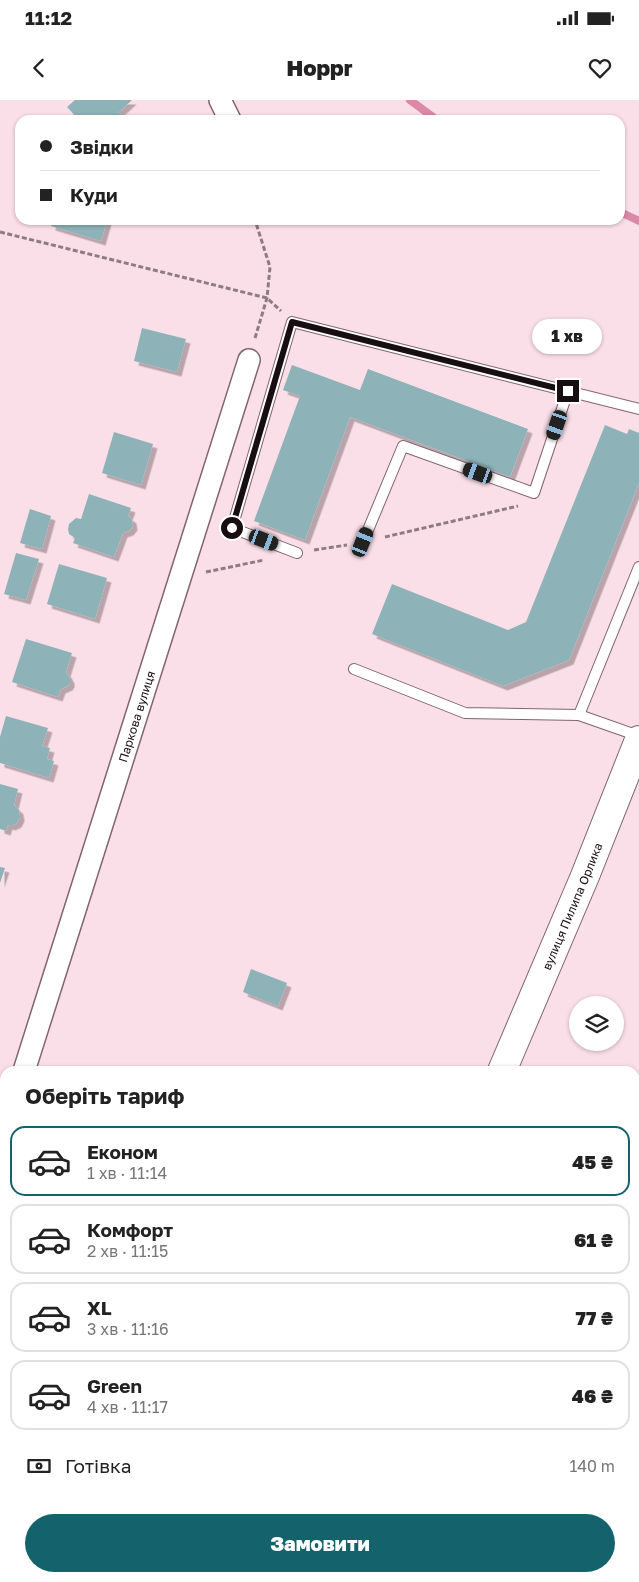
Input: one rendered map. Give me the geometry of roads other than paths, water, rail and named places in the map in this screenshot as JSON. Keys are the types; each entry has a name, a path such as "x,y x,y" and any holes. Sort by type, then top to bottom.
{"main road":[{"name":"вулиця Пилипа Орлика","path":"504,1066 585,876 639,738"}],"street":[{"path":"220,100 228,115"},
{"name":"Паркова вулиця","path":"26,1066 249,360"}],"lane":[{"path":"297,553 232,528 292,322 639,409"},
{"path":"363,542 403,446 534,493 568,391"},
{"path":"578,715 639,567"},
{"path":"354,669 465,713 578,715 639,738"}],"waterway":[{"path":"410,100 430,115"},
{"path":"625,214 639,221"}]}
